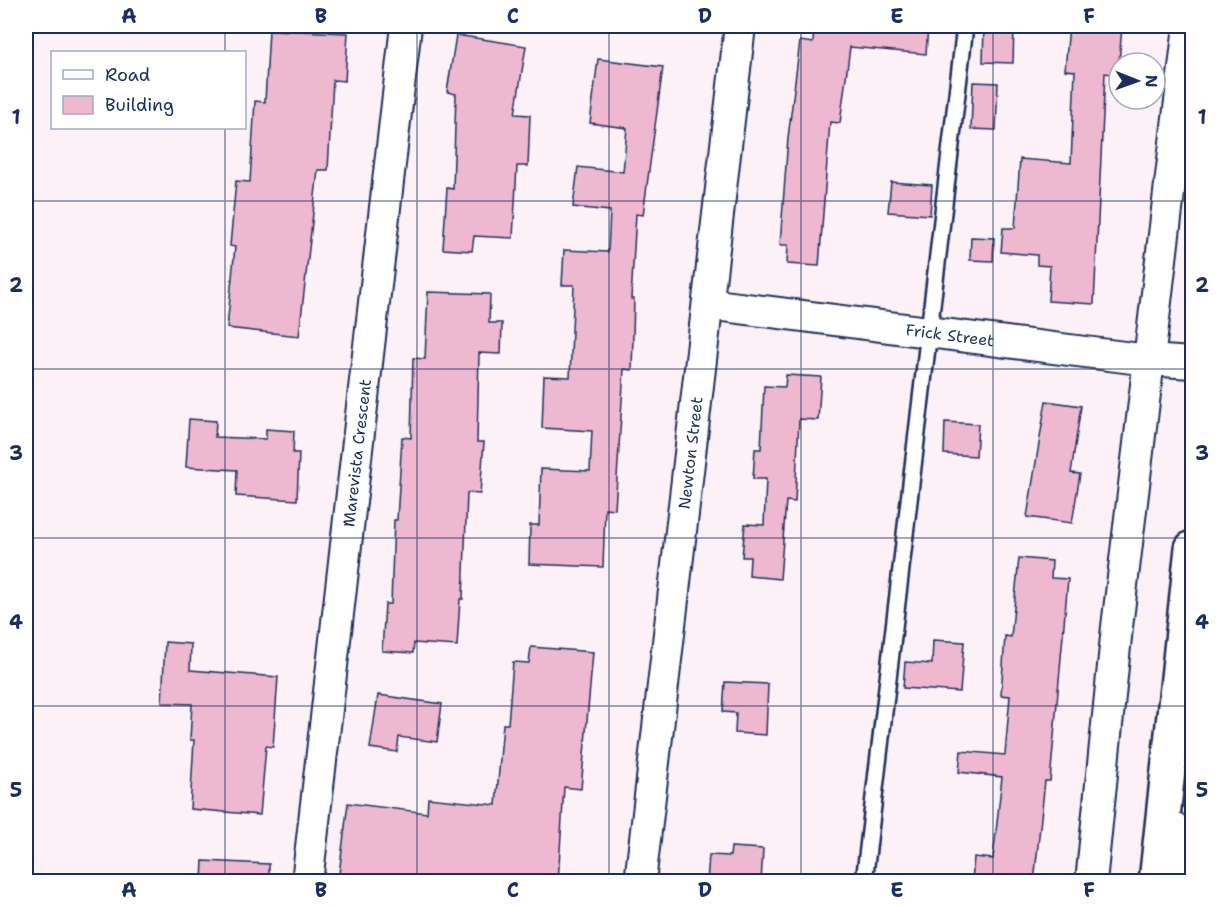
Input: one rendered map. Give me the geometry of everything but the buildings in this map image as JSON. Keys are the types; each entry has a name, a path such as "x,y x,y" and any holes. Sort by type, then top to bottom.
{"main road":[{"path":"1156,882 1167,783 1182,735 1192,548"},
{"path":"1167,783 1181,882"}],"street":[{"name":"Marevista Crescent","path":"307,882 406,26"},
{"name":"Newton Street","path":"640,882 740,26"},
{"path":"1091,882 1148,360 1189,26"},
{"name":"Frick Street","path":"708,304 1148,360 1192,363"}],"lane":[{"path":"864,882 965,26"}]}
